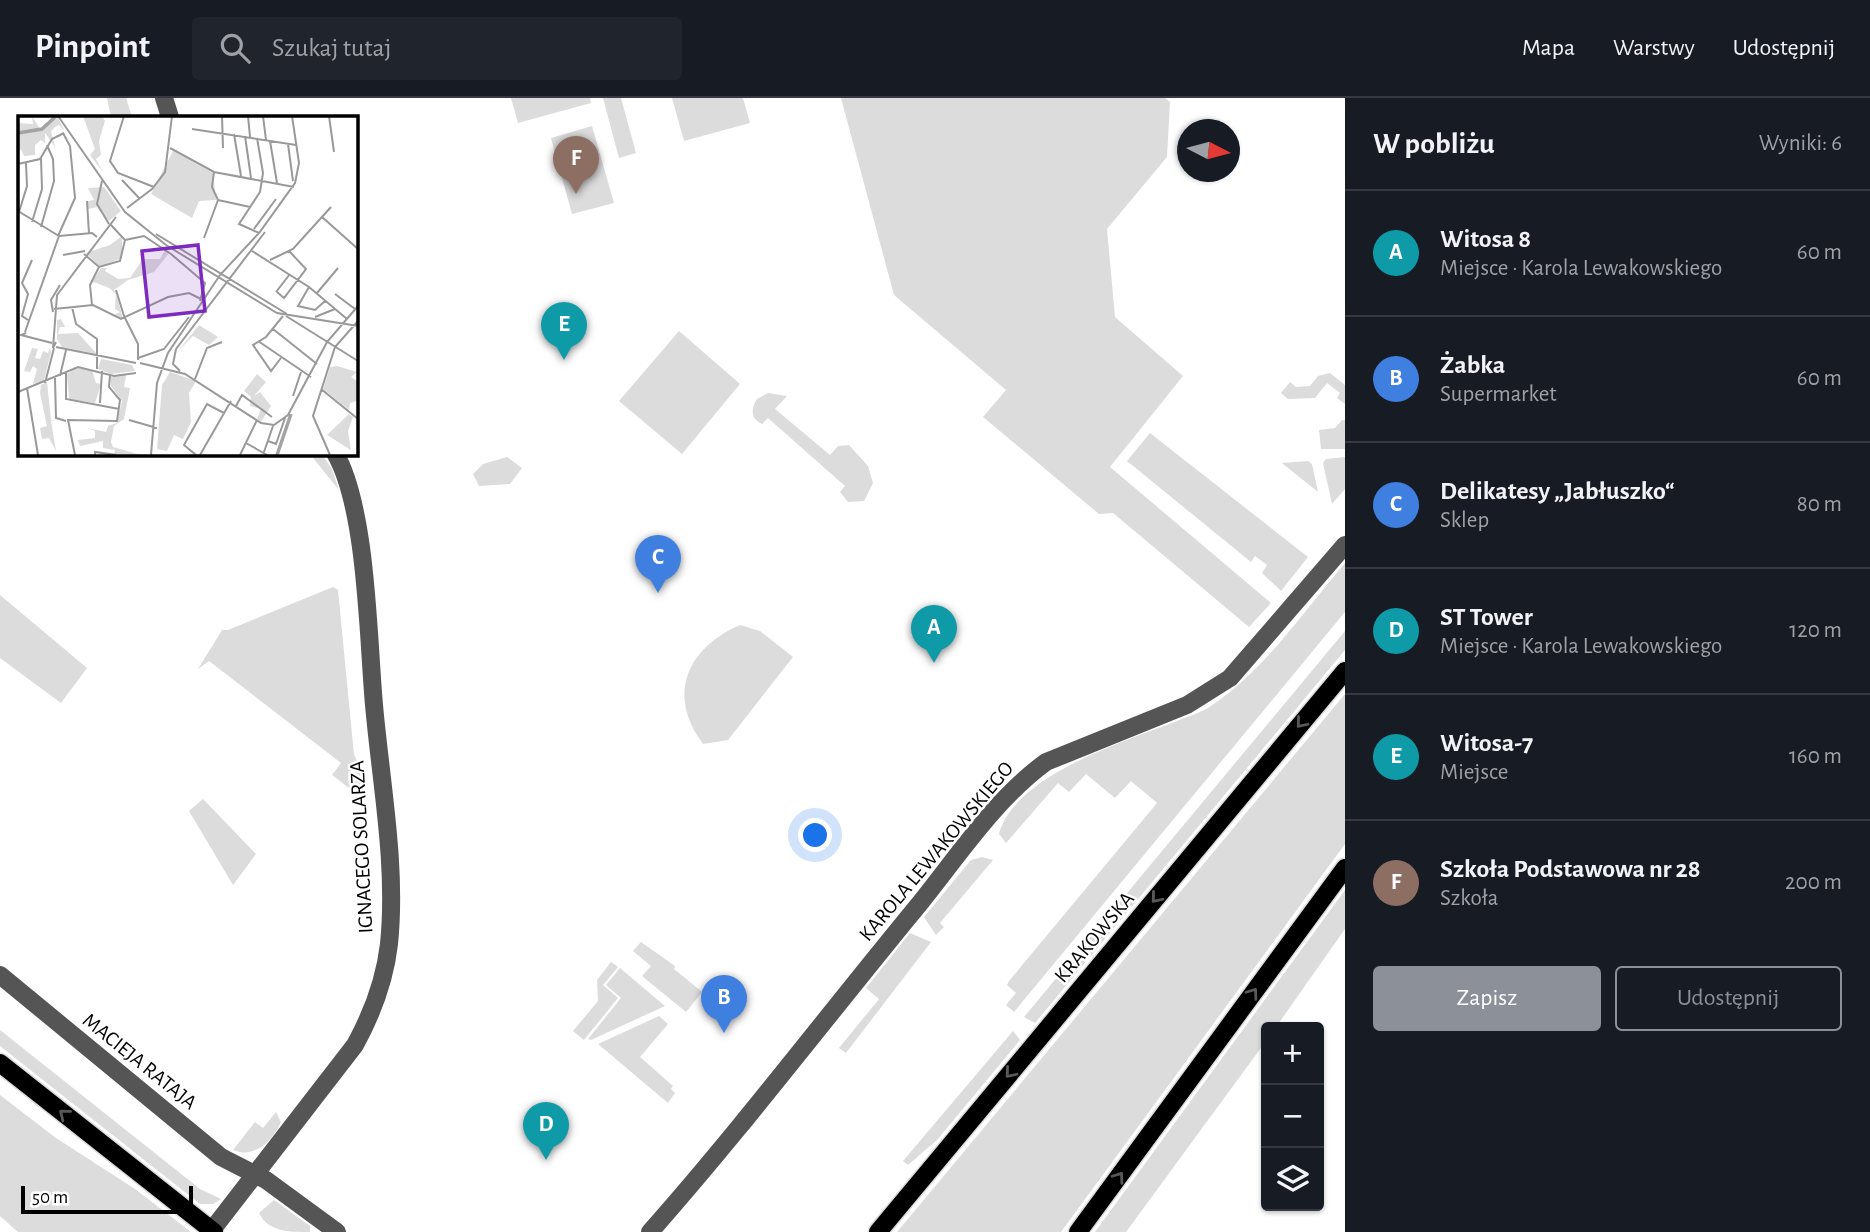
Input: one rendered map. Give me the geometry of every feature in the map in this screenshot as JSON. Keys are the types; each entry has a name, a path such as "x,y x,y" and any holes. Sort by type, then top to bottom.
{"main road":[{"name":"KRAKOWSKA","path":"878,1232 1345,671"},
{"path":"1079,1232 1345,868"},
{"path":"0,1063 213,1231"}],"street":[{"path":"164,98 170,116"},
{"name":"IGNACEGO SOLARZA","path":"213,1231 355,1045 371,1013 388,948 389,862 359,545 352,493 336,455"},
{"name":"KAROLA LEWAKOWSKIEGO","path":"650,1232 703,1171 977,832 1027,777 1046,762 1187,705 1230,678 1345,545"},
{"name":"MACIEJA RATAJA","path":"0,975 221,1157 256,1174"},
{"path":"256,1174 337,1232"}],"shaded area":[{"path":"107,98 126,98 132,116 111,116"},
{"path":"511,98 590,98 591,103 518,123"},
{"path":"603,98 621,98 636,153 619,158"},
{"path":"672,98 743,98 750,123 684,141"},
{"path":"841,98 1165,98 1170,102 1167,157 1107,229 1115,317 1183,376 1110,467 1271,603 1249,627 1113,513 1099,514 983,417 1006,390 894,295"},
{"path":"592,126 614,203 572,214 551,138"},
{"path":"679,331 740,384 682,454 619,401"},
{"path":"1330,373 1345,385 1345,404 1337,398 1340,393 1327,383 1315,398 1288,399 1281,393 1290,382 1296,387 1310,386 1318,376"},
{"path":"768,393 787,396 775,409 830,455 838,446 849,445 868,466 873,483 864,501 848,502 840,492 845,486 768,418 762,424 755,419 753,410 757,399"},
{"path":"1345,420 1345,449 1321,449 1319,430 1335,428"},
{"path":"1150,433 1308,557 1281,591 1262,573 1267,565 1255,556 1251,562 1127,461"},
{"path":"311,455 322,455 332,469 339,490"},
{"path":"507,457 522,468 510,484 479,486 473,474 483,464"},
{"path":"1345,457 1345,489 1332,504 1323,463 1326,459"},
{"path":"1308,461 1312,464 1318,492 1282,463"},
{"path":"1345,563 1345,612 1014,1012 1006,1005 1016,993 1007,985 1009,981 1157,803 1131,781 1115,798 1086,774 1069,792 1058,783 1006,843 999,834 1009,813 1026,794 1074,763 1203,711 1230,692 1266,658"},
{"path":"333,587 338,590 354,755 360,766 362,798 332,775 341,763 209,661 198,669 222,630 228,630"},
{"path":"0,595 87,668 61,703 0,658"},
{"path":"740,625 760,631 793,657 728,740 703,744 692,726 686,708 684,691 688,675 695,660 707,646"},
{"path":"1345,631 1345,650 1035,1023 1024,1017"},
{"path":"1345,694 1345,844 1061,1232 897,1232"},
{"path":"203,799 256,854 233,885 189,811"},
{"path":"982,857 993,860 940,923 944,927 936,935 924,917 971,860"},
{"path":"1345,890 1345,929 1280,1022 1261,1022 1261,1048 1126,1232 1095,1232"},
{"path":"910,933 931,942 846,1053 839,1048 879,999 866,988"},
{"path":"641,942 675,966 674,969 702,992 686,1012 642,976 651,966 633,951"},
{"path":"611,962 618,967 603,985 618,998 584,1040 573,1031 598,1001 597,980"},
{"path":"620,968 665,1006 591,1040 588,1039 621,998 606,985"},
{"path":"659,1016 668,1024 640,1057 673,1086 671,1089 675,1093 668,1103 598,1044"},
{"path":"0,1030 200,1189 221,1199 213,1204 200,1204 0,1046"},
{"path":"1013,1031 1020,1040 937,1140 908,1165 903,1161"},
{"path":"0,1095 56,1138 135,1189 191,1232 18,1232 0,1216"},
{"path":"276,1112 281,1122 268,1142 248,1152 233,1150 255,1122 263,1128"},
{"path":"274,1200 310,1226 310,1232 287,1231 268,1224 259,1213"}],"place":[{"name":"Szkoła Podstawowa nr 28","path":"576,194"},
{"name":"Witosa-7","path":"564,360"},
{"name":"Delikatesy „Jabłuszko“","path":"658,593"},
{"name":"Witosa 8","path":"934,663"},
{"name":"Żabka","path":"724,1033"},
{"name":"ST Tower","path":"546,1160"}]}
